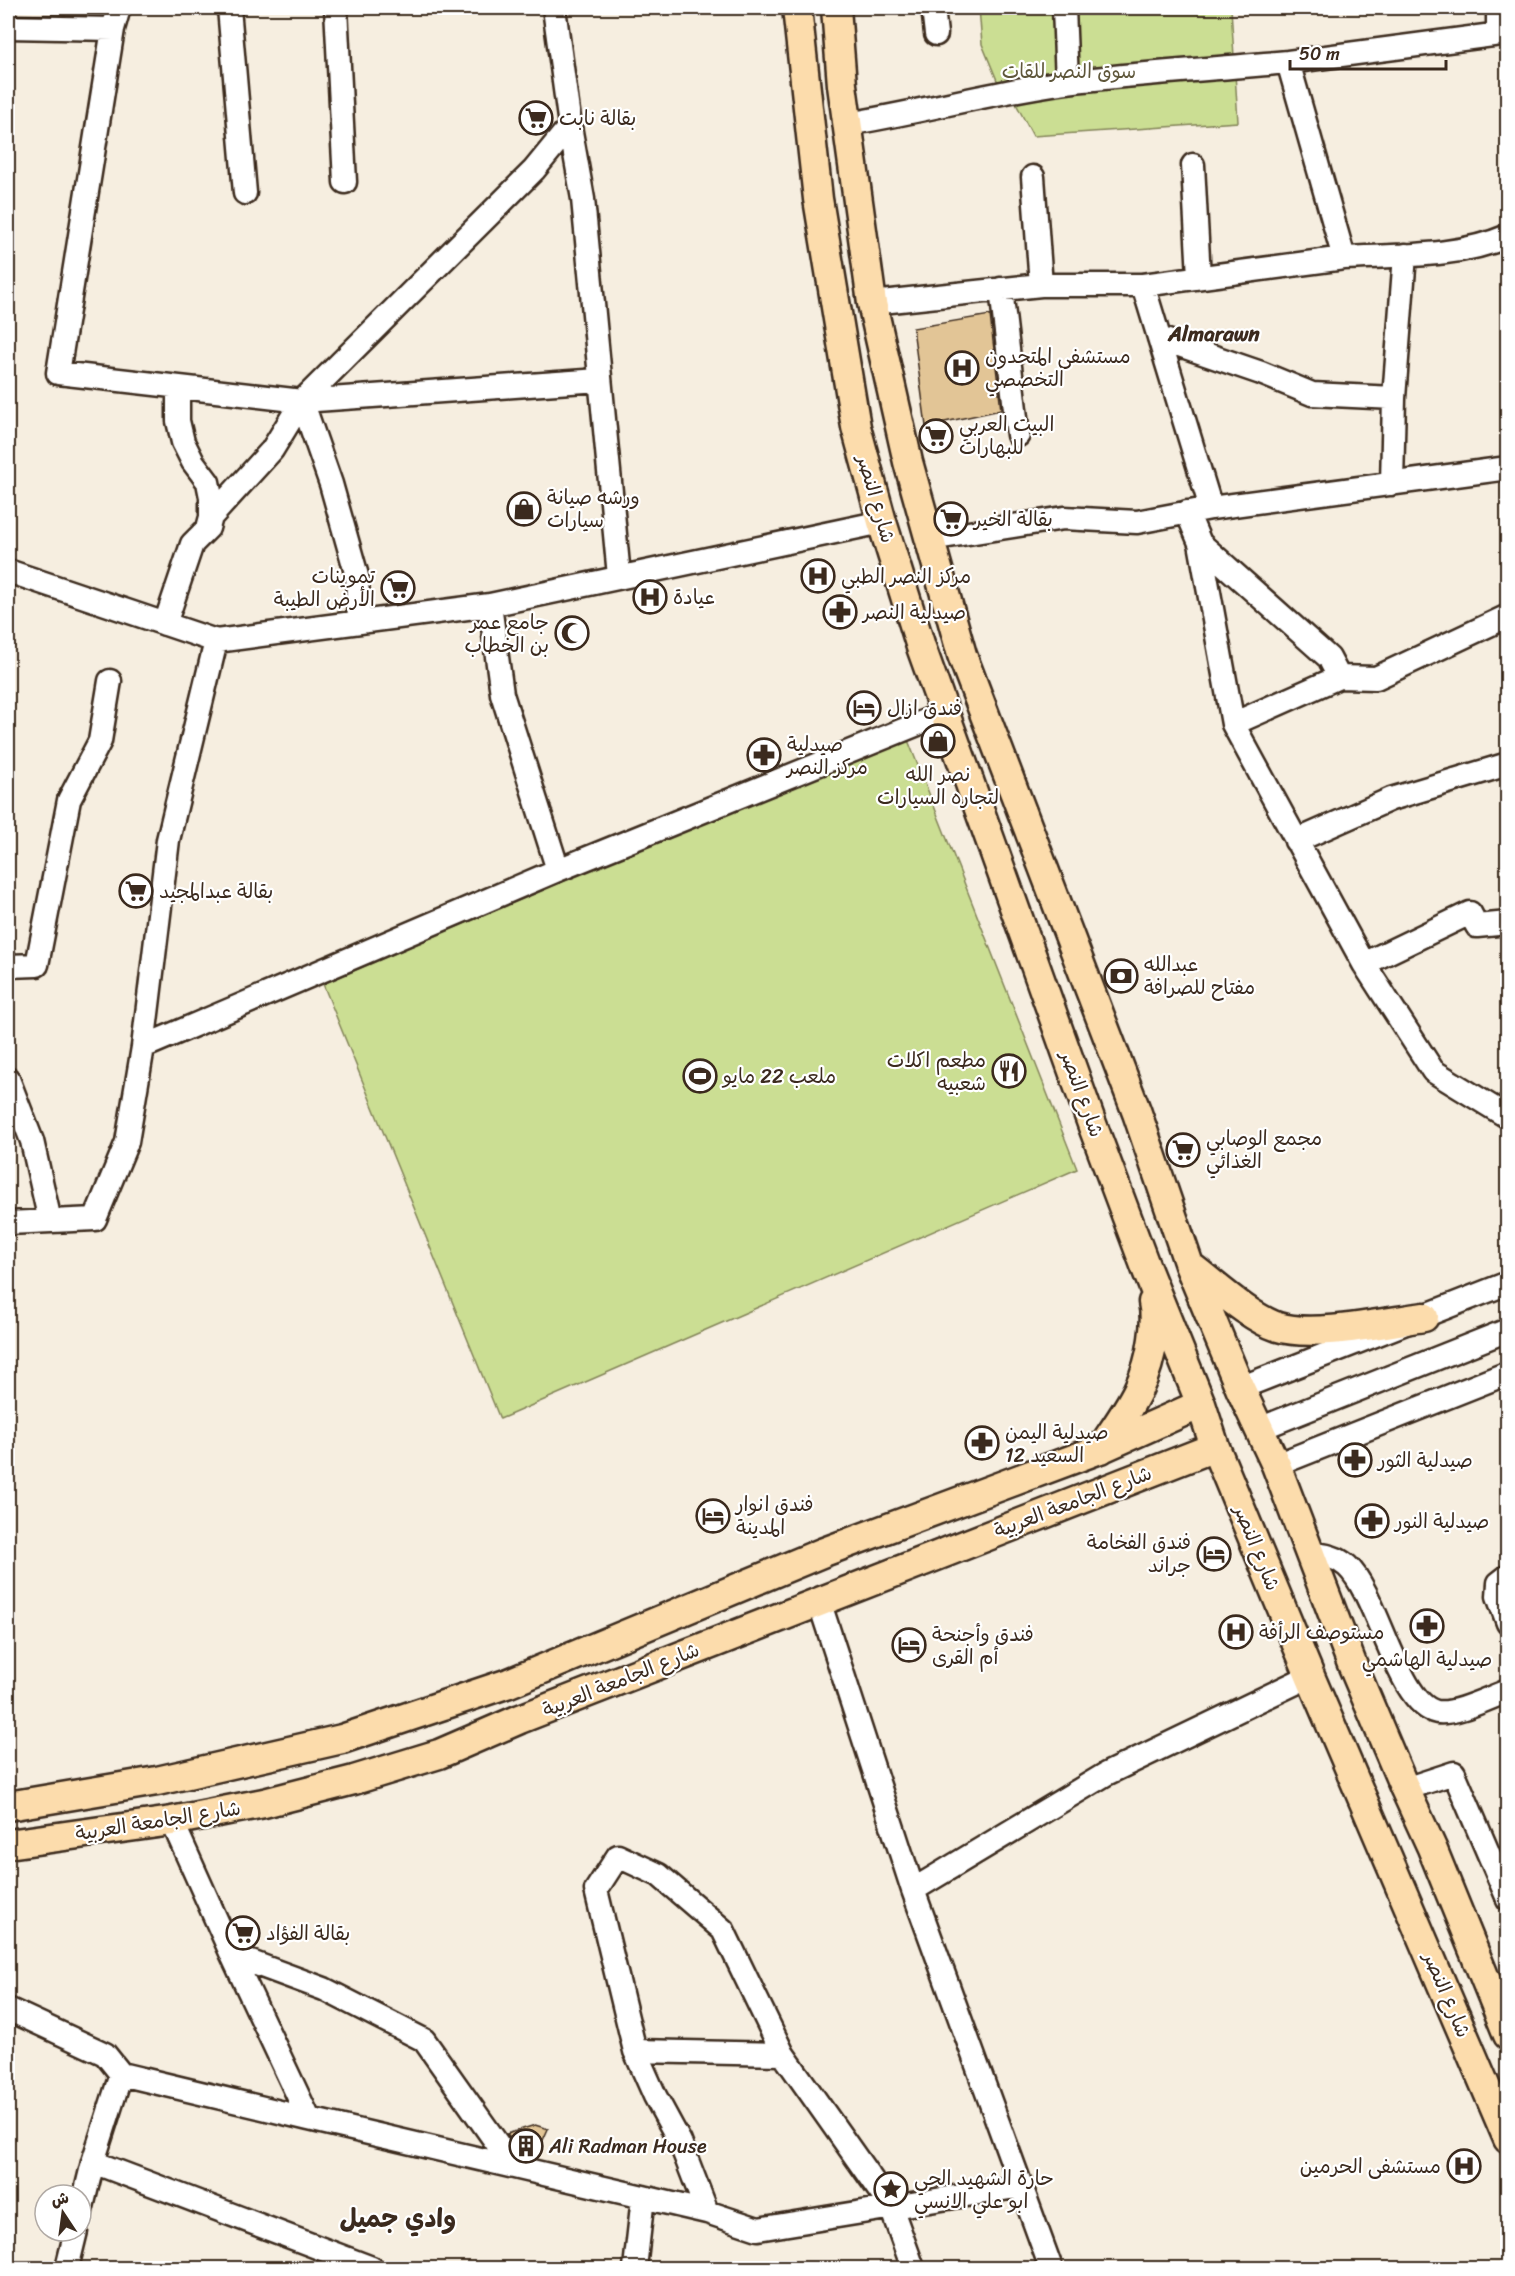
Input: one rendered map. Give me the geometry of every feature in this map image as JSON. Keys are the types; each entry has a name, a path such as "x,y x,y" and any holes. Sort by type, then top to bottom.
{"main road":[{"name":"شارع النصر","path":"797,8 819,210 856,427 882,522 921,647 1105,1159 1201,1404 1215,1447 1310,1676 1508,2139"},
{"name":"شارع النصر","path":"836,8 847,124 872,303 908,462 962,655 1127,1088 1189,1265 1240,1388 1276,1465 1309,1554 1508,2035"},
{"path":"1085,1104 1093,1107 1110,1106 1118,1102 1127,1088"},
{"path":"1105,1159 1118,1145 1127,1141 1146,1140"},
{"path":"1189,1265 1249,1311 1278,1327 1315,1331 1424,1317"},
{"path":"1100,1449 1143,1384 1151,1358 1156,1316 1146,1268"},
{"name":"شارع الجامعة العربية","path":"8,1806 157,1781 342,1739 509,1683 824,1552 1100,1449 1201,1404"},
{"name":"شارع الجامعة العربية","path":"8,1844 172,1821 264,1803 354,1780 439,1754 520,1719 1215,1447"},
{"path":"1113,1486 1198,1473 1227,1475"},
{"path":"1368,1808 1391,1802 1405,1789"},
{"path":"1392,1867 1396,1845 1419,1838 1432,1848"}],"street":[{"path":"229,8 245,193"},
{"path":"336,8 345,182"},
{"path":"554,8 570,126 583,199 619,576"},
{"path":"933,8 936,34"},
{"path":"1064,8 1067,82"},
{"path":"847,124 904,115 995,94 1067,82 1288,62 1503,33 1498,8"},
{"path":"8,27 116,18 58,373 303,401 599,380"},
{"path":"1288,62 1344,258"},
{"path":"211,517 272,450 303,401 534,170 570,126"},
{"path":"1193,165 1199,277"},
{"path":"1033,177 1041,285"},
{"path":"872,303 1041,285 1143,285 1344,258 1444,252 1489,244 1508,236"},
{"path":"1392,484 1394,399 1405,255"},
{"path":"1143,285 1211,508"},
{"path":"1001,289 1018,435"},
{"path":"1159,338 1261,373 1312,394 1394,399"},
{"path":"165,624 192,544 208,528 211,517 208,482 188,452 178,421 177,387"},
{"path":"303,401 331,484 357,576 359,622"},
{"path":"930,539 1064,518 1137,522 1211,508 1508,468"},
{"path":"1187,512 1200,543 1233,724 1364,964 1433,1071 1508,1117"},
{"path":"8,571 216,641 490,604 882,522"},
{"path":"1200,543 1329,657 1339,677"},
{"path":"490,604 502,694 558,870"},
{"path":"1233,724 1339,677 1376,678 1508,616"},
{"path":"8,1223 95,1219 128,1142 143,1047 168,840 216,641"},
{"path":"8,966 37,965 69,800 100,741 110,681"},
{"path":"143,1047 558,870 945,713"},
{"path":"1296,841 1391,799 1508,764"},
{"path":"1364,964 1470,913 1477,926 1508,923"},
{"path":"8,1079 33,1141 50,1221"},
{"path":"1240,1388 1508,1282"},
{"path":"1259,1429 1508,1330"},
{"path":"1276,1465 1508,1373"},
{"path":"1309,1554 1337,1559 1354,1573 1409,1688 1422,1705 1429,1709 1453,1711 1508,1691"},
{"path":"1508,1576 1499,1583 1498,1596 1508,1623"},
{"path":"819,1601 913,1890 1051,2268"},
{"path":"913,1890 1106,1774 1310,1676"},
{"path":"1405,1789 1454,1773 1508,1899"},
{"path":"172,1821 309,2119"},
{"path":"707,2212 680,2142 655,2096 635,2051 596,1890 618,1856 659,1875 723,1930 783,2054 891,2207 913,2268"},
{"path":"232,1955 324,1989 424,2040 513,2166"},
{"path":"8,2009 105,2054 121,2074 707,2212 758,2229 1022,2186"},
{"path":"635,2051 783,2054"},
{"path":"88,2183 121,2074"},
{"path":"93,2162 372,2268"},
{"path":"635,2268 643,2197"},
{"path":"67,2268 73,2243"}],"green space":[{"name":"سوق النصر للقات","path":"979,8 1231,8 1238,122 1033,136 1013,98 999,85 982,44"},
{"name":"ملعب 22 مايو","path":"906,735 1077,1169 500,1419 323,984"}],"building":[{"name":"مستشفى المتحدون التخصصي","path":"990,315 1001,410 926,426 913,328"},
{"name":"Ali Radman House","path":"535,2125 548,2129 535,2158 522,2155 507,2134"}],"place":[{"name":"بقالة نابت","path":"536,118"},
{"name":"مستشفى المتحدون التخصصي","path":"962,368"},
{"name":"البيت العربي للبهارات","path":"936,436"},
{"name":"ورشه صيانة سيارات","path":"524,509"},
{"name":"بقالة الخير","path":"951,519"},
{"name":"مركز النصر الطبي","path":"818,576"},
{"name":"تموينات الأرض الطيبة","path":"398,588"},
{"name":"عيادة","path":"650,597"},
{"name":"صيدلية النصر","path":"840,612"},
{"name":"جامع عمر بن الخطاب","path":"572,633"},
{"name":"فندق ازال","path":"864,708"},
{"name":"نصر الله لتجاره السيارات","path":"938,741"},
{"name":"صيدلية مركز النصر","path":"764,755"},
{"name":"بقالة عبدالمجيد","path":"136,891"},
{"name":"عبدالله مفتاح للصرافة","path":"1121,976"},
{"name":"مطعم اكلات شعبيه","path":"1009,1071"},
{"name":"ملعب 22 مايو","path":"700,1076"},
{"name":"مجمع الوصابي الغذائي","path":"1183,1150"},
{"name":"صيدلية اليمن السعيد 12","path":"982,1443"},
{"name":"صيدلية الثور","path":"1355,1460"},
{"name":"فندق انوار المدينة","path":"713,1516"},
{"name":"صيدلية النور","path":"1372,1521"},
{"name":"فندق الفخامة جراند","path":"1214,1554"},
{"name":"صيدلية الهاشمي","path":"1427,1626"},
{"name":"مستوصف الرأفة","path":"1236,1632"},
{"name":"فندق وأجنحة أم القرى","path":"909,1645"},
{"name":"بقالة الفؤاد","path":"243,1933"},
{"name":"Ali Radman House","path":"526,2146"},
{"name":"مستشفى الحرمين","path":"1464,2166"},
{"name":"حارة الشهيد الحي ابو علي الانسي","path":"891,2189"}],"district":[{"name":"Almarawn","path":"1214,334"},
{"name":"وادي جميل","path":"398,2218"}]}
